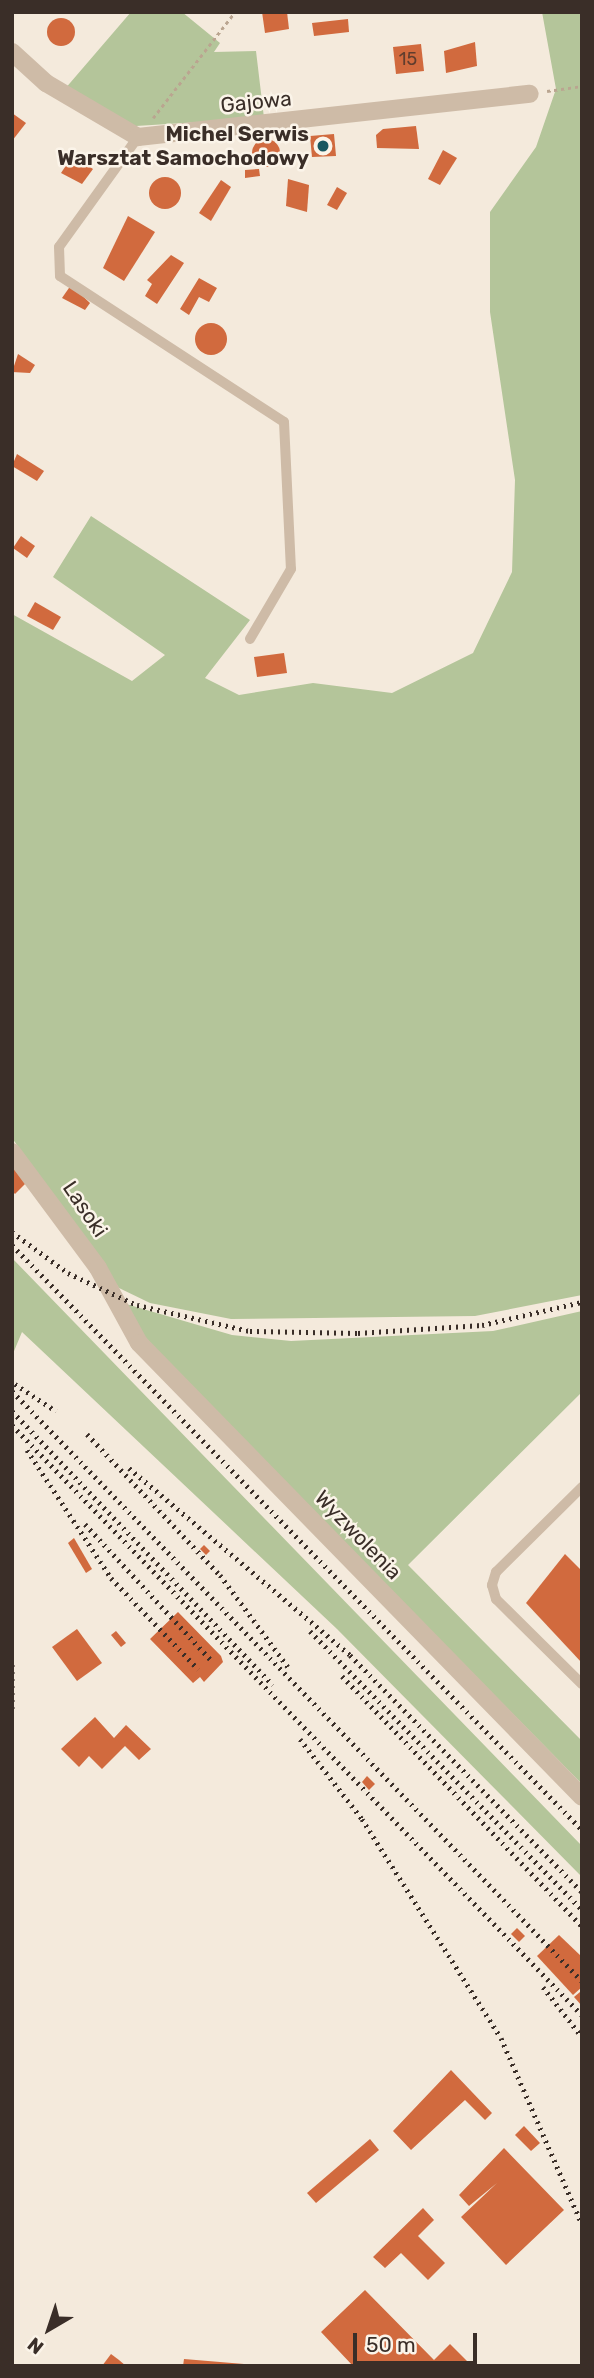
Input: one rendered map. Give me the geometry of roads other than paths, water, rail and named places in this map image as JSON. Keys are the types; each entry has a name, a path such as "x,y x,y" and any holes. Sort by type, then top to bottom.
{"street":[{"path":"12,52 46,83 138,138"},
{"name":"Gajowa","path":"138,138 530,94"},
{"name":"Lasoki","path":"12,1152 114,1296"},
{"name":"Wyzwolenia","path":"114,1296 139,1343 582,1797"}],"lane":[{"path":"138,138 59,247 60,276 284,422 291,569 250,639"},
{"path":"582,1487 496,1572 492,1585 496,1599 582,1684"}],"railway":[{"path":"12,1232 68,1273 137,1305 250,1331 358,1333 482,1325 582,1302"},
{"path":"12,1245 582,1830"},
{"path":"15,1384 56,1411"},
{"path":"12,1391 582,1981"},
{"path":"12,1411 273,1685"},
{"path":"12,1425 582,2015"},
{"path":"87,1434 220,1575 288,1667"},
{"path":"27,1450 111,1578 198,1669"},
{"path":"129,1468 350,1655 582,1892"},
{"path":"85,1524 210,1659"},
{"path":"310,1631 582,1910"},
{"path":"12,1664 12,1710"},
{"path":"342,1676 582,1926"},
{"path":"300,1739 362,1819 501,2038 582,2224"},
{"path":"543,1987 582,2037"}],"place":[{"name":"Michel Serwis Warsztat Samochodowy","path":"323,146"}]}
